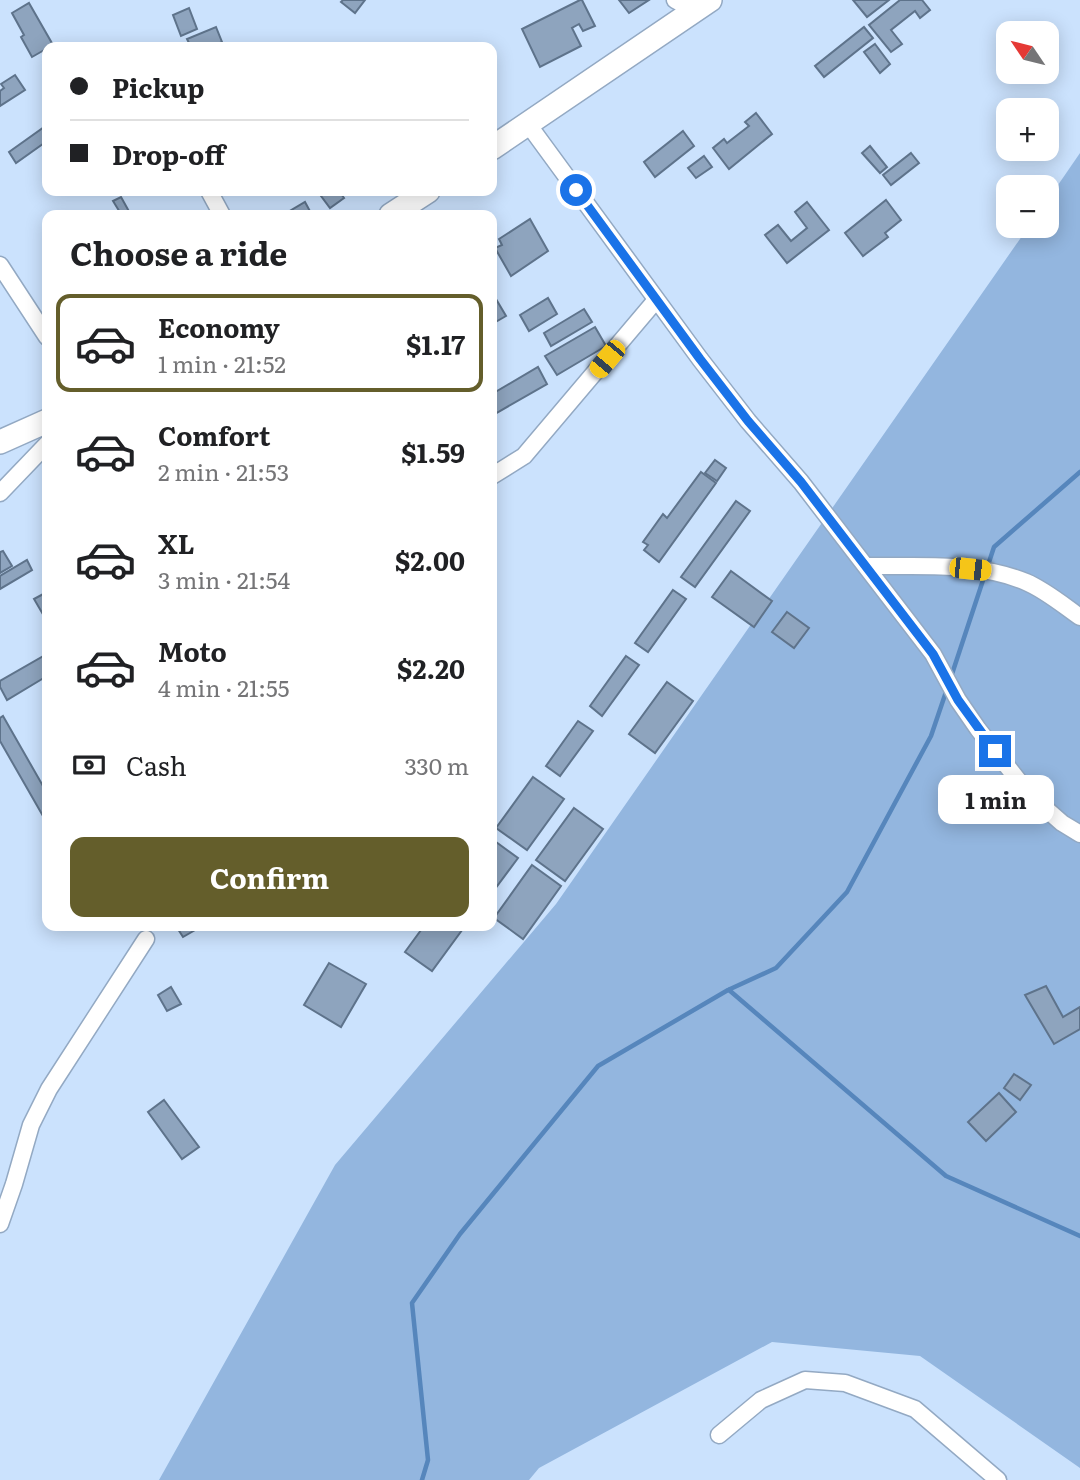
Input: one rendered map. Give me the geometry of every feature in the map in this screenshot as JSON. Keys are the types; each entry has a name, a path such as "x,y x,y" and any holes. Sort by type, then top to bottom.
{"street":[{"path":"497,145 694,4"},
{"path":"528,124 732,400 801,482 933,654 971,719 1030,794 1062,823 1080,834"},
{"path":"399,210 420,196"},
{"path":"0,265 42,329"},
{"path":"497,474 524,456 656,300"},
{"path":"0,442 42,423"},
{"path":"0,493 42,449"},
{"path":"866,566 950,567 991,571 1027,582 1080,617"},
{"path":"0,1224 31,1125 49,1088 146,939"},
{"path":"719,1436 761,1400 805,1380 845,1383 915,1409 998,1480"}],"shaded area":[{"path":"1080,153 1080,1468 920,1356 772,1342 539,1468 529,1480 159,1480 335,1165 556,904 1021,238 1059,238 1059,184"}],"building":[{"path":"365,0 355,13 341,2"},
{"path":"580,0 595,26 583,31 579,24 572,28 581,46 540,67 522,29"},
{"path":"619,0 649,0 629,13"},
{"path":"853,0 889,0 867,17"},
{"path":"900,0 922,0 930,10 920,18 915,11 891,30 902,44 891,52 869,25"},
{"path":"29,3 51,42 42,42 42,51 32,57 12,13"},
{"path":"189,8 197,29 181,36 173,15"},
{"path":"216,27 222,42 188,42 187,39"},
{"path":"864,27 873,38 824,77 815,66"},
{"path":"875,44 890,64 880,73 864,52"},
{"path":"15,75 25,90 0,106 0,91 4,88 1,84"},
{"path":"756,113 772,134 729,169 713,148 724,139 727,143 749,126 745,122"},
{"path":"42,129 42,145 16,163 9,152"},
{"path":"683,131 694,146 655,177 644,162"},
{"path":"870,146 887,167 880,173 862,153"},
{"path":"911,153 919,163 891,185 883,175"},
{"path":"704,156 712,167 696,178 688,168"},
{"path":"321,196 343,196 344,198 330,208"},
{"path":"121,197 128,210 119,210 113,201"},
{"path":"886,200 901,220 885,233 888,237 863,256 845,233"},
{"path":"305,202 309,210 291,210"},
{"path":"807,202 829,230 787,263 765,235 778,225 791,241 807,228 795,212"},
{"path":"530,219 548,251 511,276 497,252 497,247 502,245 499,239"},
{"path":"548,298 557,314 529,331 520,315"},
{"path":"497,301 506,316 497,321"},
{"path":"584,309 592,322 551,346 544,333"},
{"path":"595,327 606,346 557,375 545,356"},
{"path":"538,367 547,384 497,413 497,391"},
{"path":"715,460 726,468 717,481 705,473"},
{"path":"701,472 716,483 659,562 644,550 648,545 643,542 663,514 667,518"},
{"path":"736,501 750,511 695,587 681,577"},
{"path":"3,551 12,566 0,573 0,552"},
{"path":"27,560 32,570 0,589 0,576"},
{"path":"731,571 772,601 754,627 712,597"},
{"path":"673,590 686,599 648,652 635,643"},
{"path":"42,595 42,613 34,599"},
{"path":"787,612 809,628 794,648 772,632"},
{"path":"626,656 639,665 602,716 590,706"},
{"path":"42,657 42,679 7,700 0,681"},
{"path":"667,682 693,701 655,753 629,734"},
{"path":"3,716 42,784 42,814 0,741 0,718"},
{"path":"578,721 593,731 560,776 546,766"},
{"path":"533,777 564,799 527,850 497,827"},
{"path":"574,808 603,829 565,881 536,860"},
{"path":"497,843 518,858 497,886"},
{"path":"532,865 561,886 523,939 497,920 497,914"},
{"path":"179,931 193,931 183,937"},
{"path":"420,931 461,931 432,971 405,952"},
{"path":"329,963 366,984 341,1027 304,1005"},
{"path":"1046,986 1063,1017 1080,1007 1080,1029 1054,1044 1025,995"},
{"path":"171,987 181,1004 167,1011 158,995"},
{"path":"1014,1074 1031,1085 1020,1100 1004,1088"},
{"path":"999,1093 1016,1112 986,1141 968,1122"},
{"path":"164,1100 199,1147 182,1159 148,1112"}],"waterway":[{"path":"951,677 994,547 1080,472"},
{"path":"422,1480 428,1460 412,1303 460,1234 598,1066 728,990 776,968 847,892 931,736 947,689"},
{"path":"729,990 946,1176 1080,1236"}],"route":[{"path":"576,190 700,359 748,421 801,482 933,654 958,700 995,751"}]}
